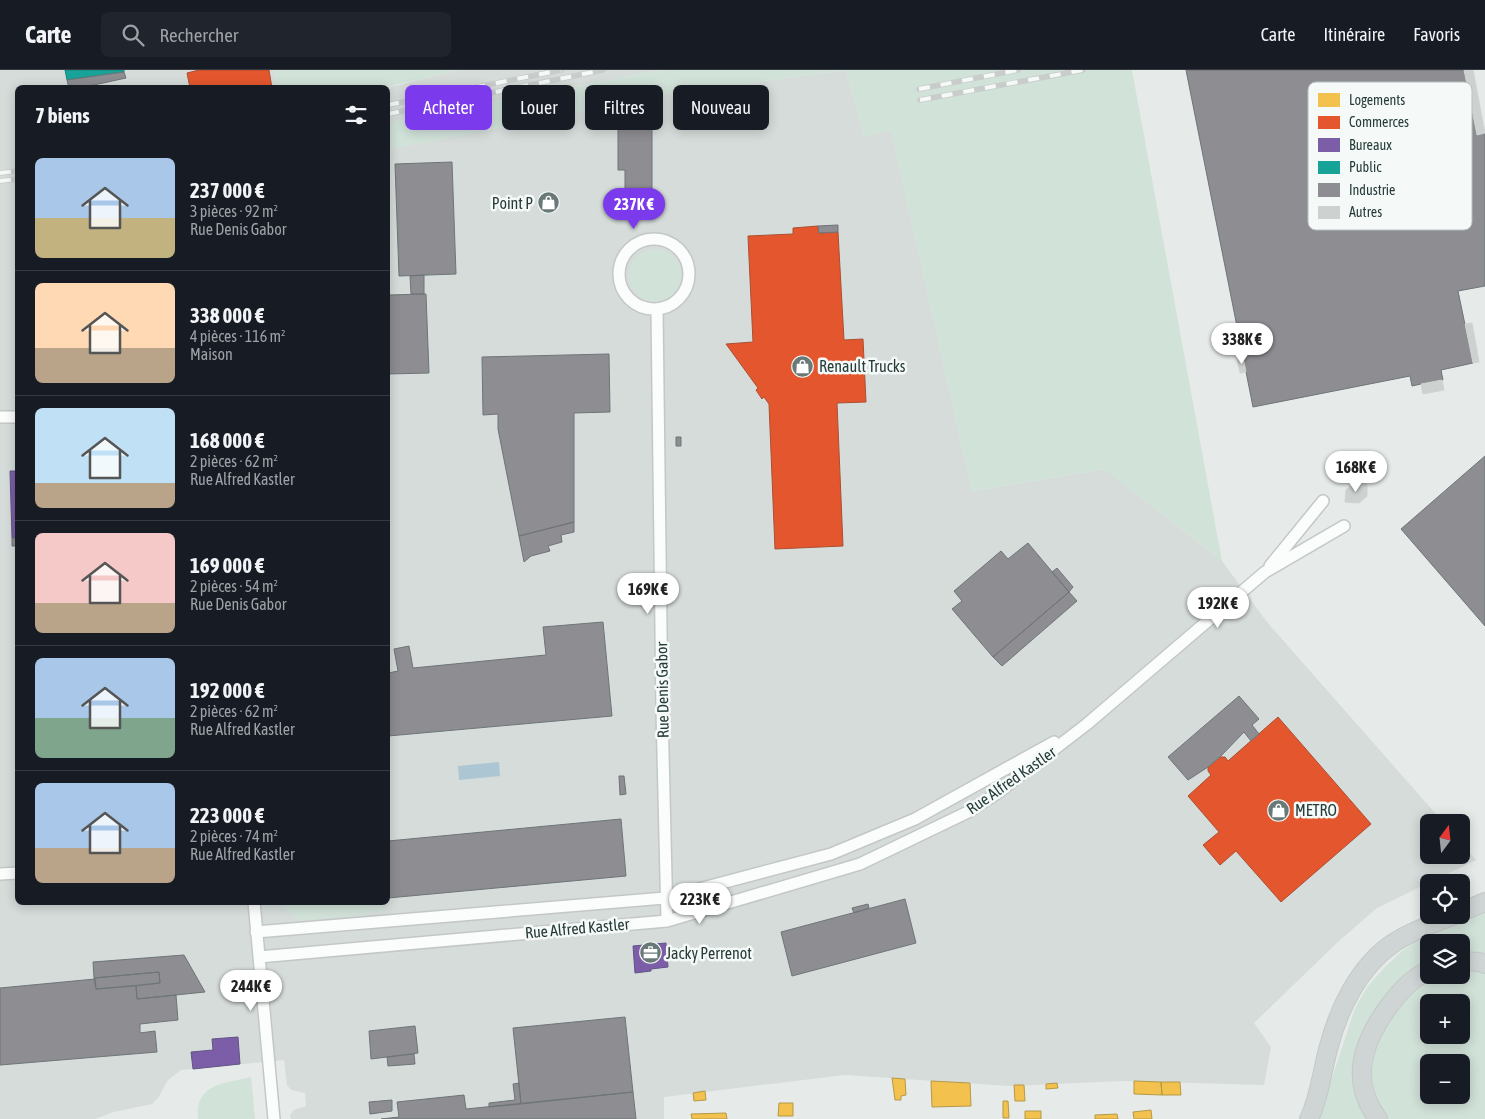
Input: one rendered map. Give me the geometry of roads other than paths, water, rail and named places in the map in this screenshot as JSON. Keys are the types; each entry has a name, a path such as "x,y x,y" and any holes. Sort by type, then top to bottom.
{"main road":[{"path":"1470,908 1485,902"},
{"path":"1309,1119 1316,1103 1337,1020 1346,1000 1361,976 1391,944 1410,933 1432,924"},
{"path":"1470,962 1485,964"},
{"path":"1378,1119 1365,1096 1363,1085 1361,1071 1367,1043 1382,1015 1402,989 1420,975"}],"street":[{"path":"652,239 664,240 675,245 683,254 688,265 689,277 686,289 679,299 669,306 657,309 638,305 630,299 623,290 619,270 622,258 630,248 640,242 652,239"},
{"name":"Rue Denis Gabor","path":"657,309 665,898 667,921"},
{"path":"0,417 15,417"},
{"name":"Rue Alfred Kastler","path":"1265,572 1323,501"},
{"name":"Rue Alfred Kastler","path":"259,957 667,921 860,864 970,811 996,794 1086,724 1265,572 1344,526"},
{"name":"Rue Alfred Kastler","path":"256,932 665,898 831,854 915,819 1086,724"},
{"path":"0,874 15,873"},
{"path":"254,905 274,1119"}],"water":[{"path":"499,762 500,776 459,780 458,766"}],"railway":[{"path":"390,105 561,70"},
{"path":"390,114 603,70"},
{"path":"919,89 1018,70"},
{"path":"920,100 1083,70"},
{"path":"0,173 15,171"},
{"path":"0,181 15,179"}],"place":[{"name":"Point P","path":"549,203"},
{"name":"Renault Trucks","path":"803,366"},
{"name":"METRO","path":"1279,810"},
{"name":"Jacky Perrenot","path":"650,953"}]}
